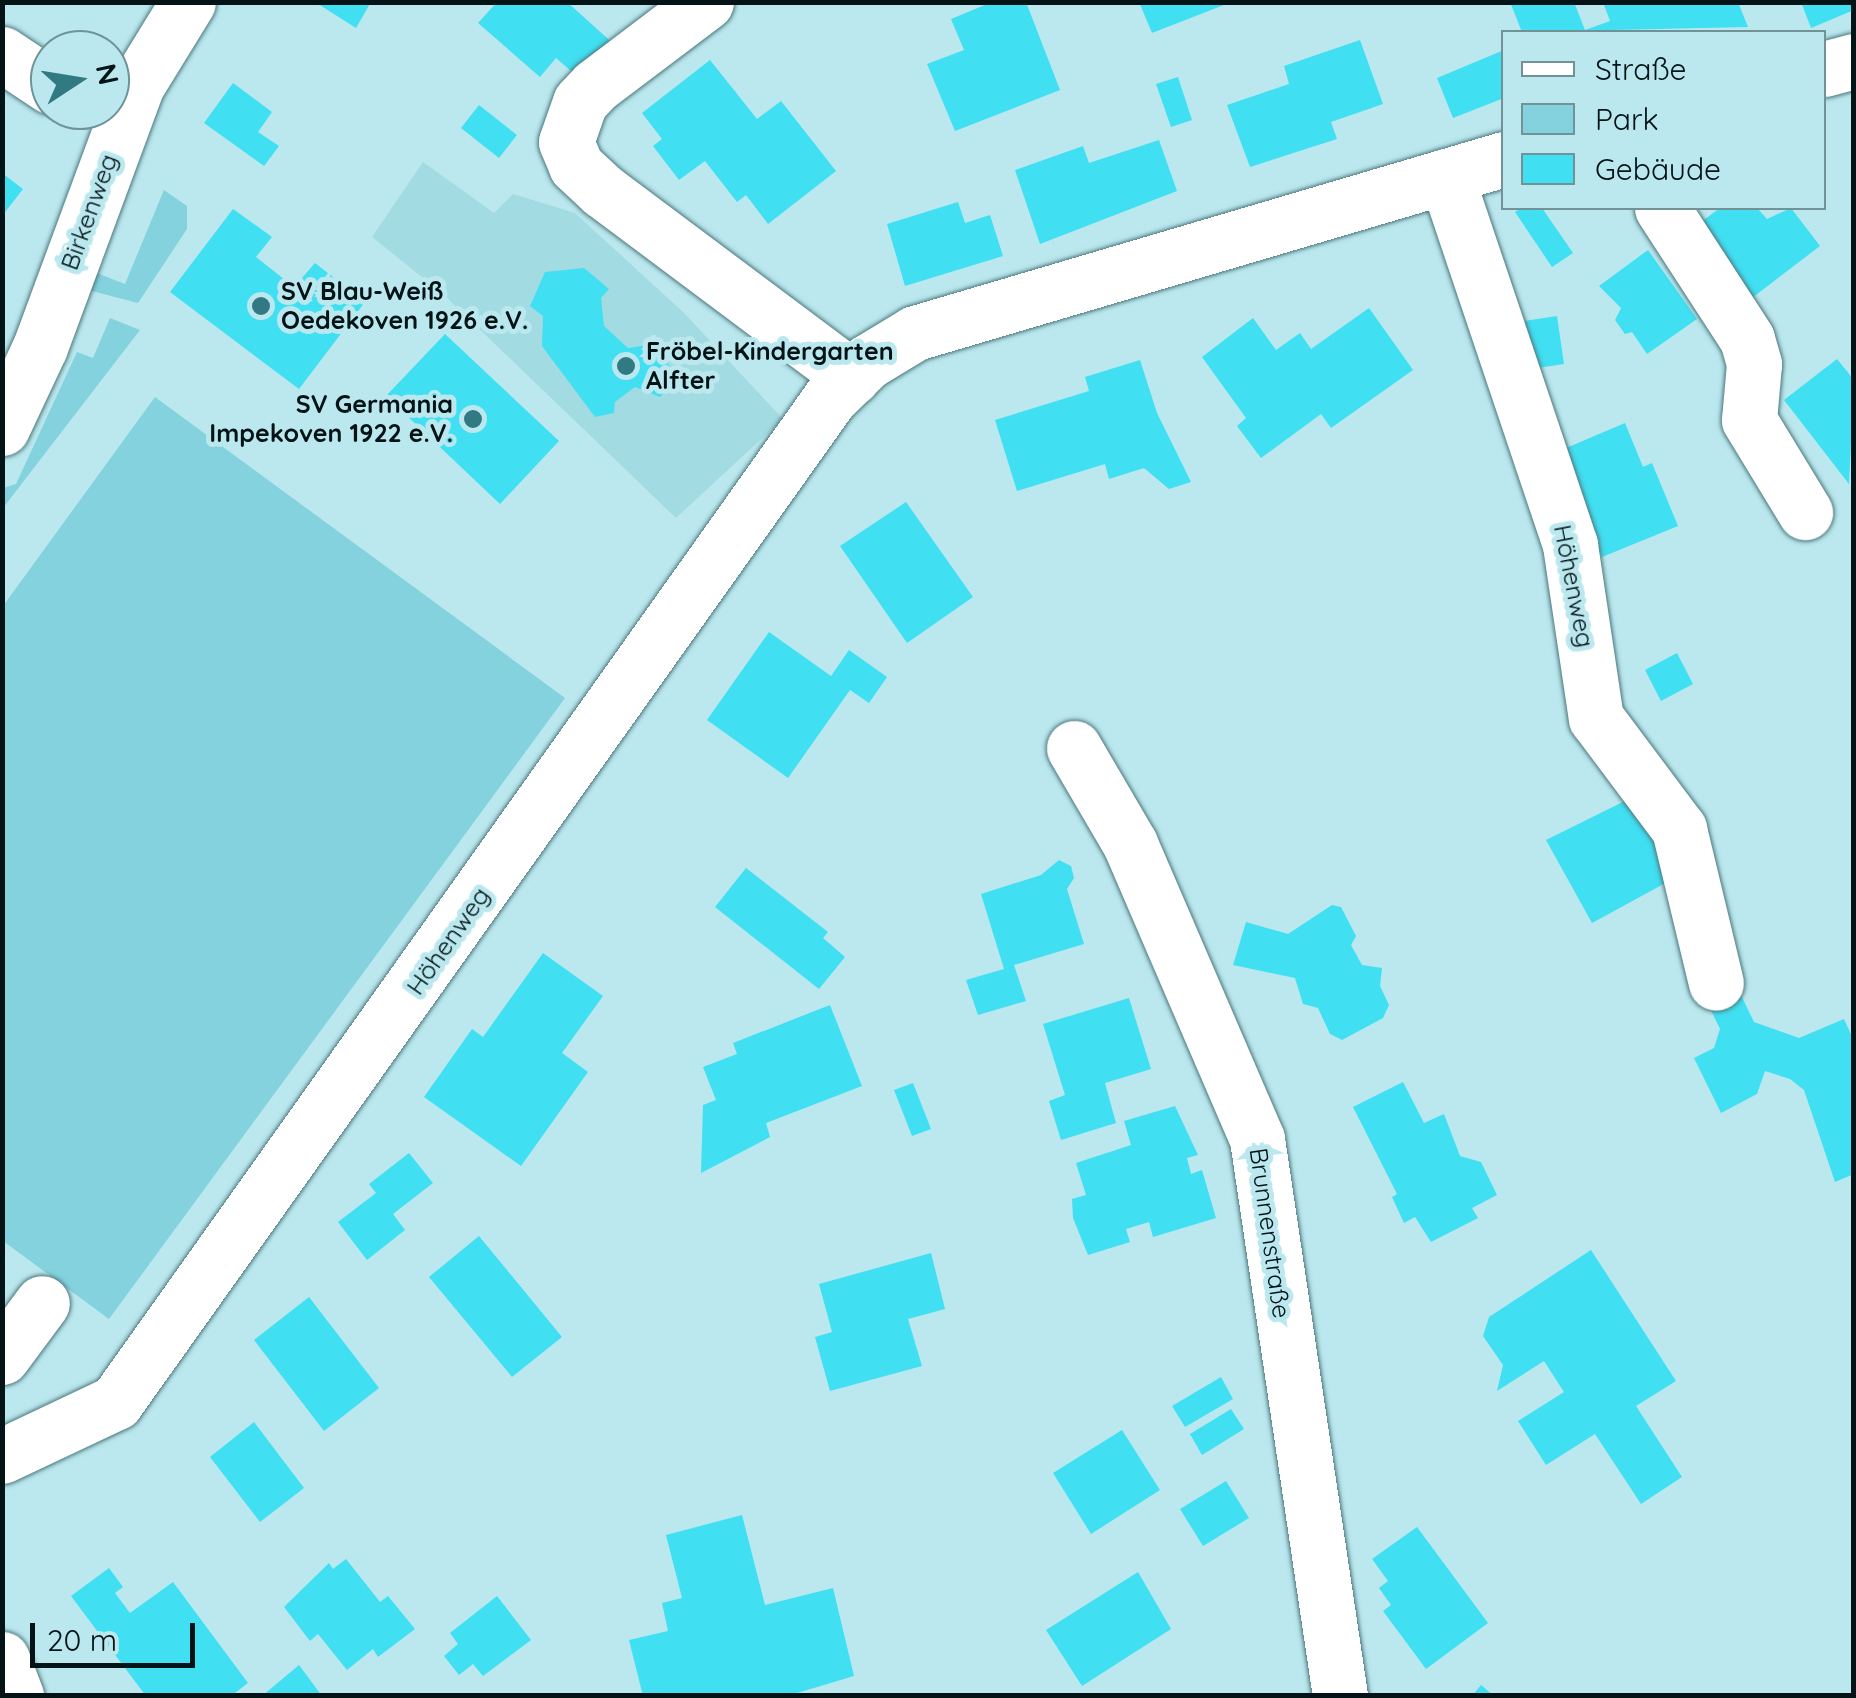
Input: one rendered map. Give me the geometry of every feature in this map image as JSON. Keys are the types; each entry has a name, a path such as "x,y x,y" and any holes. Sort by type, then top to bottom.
{"street":[{"name":"Birkenweg","path":"130,92 188,2"},
{"path":"687,17 611,70 580,102 566,142 576,166 852,378"},
{"path":"2,54 30,73"},
{"path":"1826,68 1854,61"},
{"name":"Birkenweg","path":"2,428 40,346 100,130"},
{"name":"Höhenweg","path":"2,1456 116,1402 830,398 852,378 915,332 1501,160"},
{"name":"Höhenweg","path":"1446,176 1570,545 1596,718 1678,829 1716,982"},
{"path":"1663,210 1747,339 1754,364 1750,420 1806,512"},
{"name":"Brunnenstraße","path":"1074,748 1130,844 1257,1140 1340,1696"},
{"path":"2,1357 42,1303"},
{"path":"2,1659 16,1696"}],"shaded area":[{"name":"Fröbel-Kindergarten Alfter","path":"423,162 494,213 513,194 575,213 684,313 783,419 676,518 442,293 372,237"}],"green space":[{"path":"164,190 187,206 187,229 138,303 88,290 94,272 125,284"},
{"path":"110,318 140,330 3,508 3,488 16,484 77,352 93,358"},
{"path":"155,397 565,698 109,1319 3,1241 3,606"}],"building":[{"path":"315,2 371,2 356,28"},
{"path":"497,2 567,2 617,47 578,77 556,58 540,77 478,23"},
{"path":"992,2 1026,2 1060,90 955,131 927,64 964,50 951,19"},
{"path":"1139,2 1229,2 1229,3 1152,33"},
{"path":"1510,2 1574,2 1585,30 1521,30"},
{"path":"1603,2 1738,2 1748,27 1585,30 1610,21"},
{"path":"1801,2 1854,2 1854,10 1811,28"},
{"path":"1360,40 1383,104 1331,122 1337,139 1250,167 1227,105 1289,84 1284,66"},
{"path":"1501,51 1501,99 1453,118 1437,78"},
{"path":"710,60 757,119 781,101 836,171 768,224 746,195 737,202 705,161 679,180 653,146 662,139 642,113"},
{"path":"1178,77 1192,120 1171,127 1156,84"},
{"path":"233,83 272,112 258,132 279,146 264,166 204,123"},
{"path":"479,105 517,135 499,158 461,128"},
{"path":"1159,140 1177,191 1040,244 1015,170 1083,146 1089,163"},
{"path":"2,173 23,189 2,216"},
{"path":"958,202 965,223 990,215 1003,256 905,286 887,224"},
{"name":"SV Blau-Weiß Oedekoven 1926 e.V.","path":"233,209 272,237 256,257 294,287 315,263 365,302 299,389 170,292"},
{"path":"1543,210 1573,253 1552,267 1515,212"},
{"path":"1717,210 1759,210 1767,219 1793,210 1820,246 1752,298 1697,225"},
{"path":"1648,250 1697,319 1647,354 1632,332 1625,334 1615,320 1621,308 1599,286"},
{"path":"584,268 609,289 601,298 604,326 628,348 655,344 677,377 660,397 635,387 615,402 614,413 595,417 542,346 543,316 530,306 545,272"},
{"path":"1369,308 1413,370 1331,428 1321,414 1261,458 1237,426 1246,418 1202,357 1253,318 1276,350 1300,333 1311,349"},
{"path":"1557,316 1564,364 1517,371 1510,323"},
{"name":"SV Germania Impekoven 1922 e.V.","path":"445,334 559,441 500,504 386,396"},
{"path":"1837,359 1854,380 1849,484 1784,400"},
{"path":"1140,360 1157,413 1191,482 1169,489 1144,468 1109,479 1105,464 1017,491 995,420 1089,391 1085,377"},
{"path":"1625,423 1643,467 1652,463 1678,526 1602,557 1559,451"},
{"path":"906,502 973,597 907,643 840,546"},
{"path":"769,632 831,676 849,650 887,677 869,703 850,690 788,778 707,720"},
{"path":"1677,653 1693,684 1661,701 1645,670"},
{"path":"1641,793 1682,874 1592,923 1546,840"},
{"path":"1059,860 1071,866 1074,878 1067,889 1084,944 1014,965 1026,1001 978,1015 966,980 1004,969 981,894 1041,875"},
{"path":"746,868 828,932 823,938 845,957 819,989 715,907"},
{"path":"1332,905 1341,907 1356,936 1351,945 1362,965 1382,968 1380,986 1389,1005 1383,1018 1342,1040 1330,1034 1318,1008 1303,1004 1295,978 1233,965 1246,922 1288,934"},
{"path":"543,953 603,996 562,1053 588,1072 521,1166 424,1097 472,1029 483,1037"},
{"path":"1738,989 1754,1022 1799,1038 1844,1019 1854,1041 1854,1174 1835,1182 1804,1090 1790,1079 1765,1071 1757,1094 1721,1113 1694,1058 1714,1048 1720,1029 1708,1004"},
{"path":"1129,998 1151,1069 1105,1083 1116,1123 1061,1140 1049,1101 1065,1095 1043,1024"},
{"path":"830,1005 862,1086 766,1123 770,1137 701,1173 703,1105 716,1100 703,1067 737,1054 733,1043"},
{"path":"1403,1082 1424,1123 1444,1114 1460,1156 1481,1162 1497,1195 1472,1208 1478,1218 1431,1242 1415,1217 1404,1223 1392,1197 1397,1194 1353,1107"},
{"path":"913,1083 931,1129 912,1136 894,1090"},
{"path":"1175,1106 1198,1155 1187,1158 1191,1174 1202,1170 1216,1218 1153,1237 1149,1222 1126,1229 1130,1242 1088,1255 1073,1218 1072,1199 1086,1195 1076,1163 1131,1145 1124,1121"},
{"path":"409,1153 433,1183 393,1214 405,1230 367,1260 338,1222 376,1193 369,1184"},
{"path":"479,1236 562,1337 512,1377 429,1277"},
{"path":"1591,1250 1676,1381 1636,1406 1682,1477 1641,1504 1595,1434 1546,1465 1518,1421 1564,1392 1544,1361 1497,1391 1503,1365 1483,1336 1489,1317"},
{"path":"931,1253 945,1309 908,1319 922,1366 830,1391 815,1337 832,1332 819,1284"},
{"path":"309,1297 379,1388 324,1431 254,1340"},
{"path":"1221,1377 1233,1399 1185,1427 1172,1406"},
{"path":"1231,1409 1244,1429 1202,1455 1190,1434"},
{"path":"254,1422 304,1488 260,1522 210,1457"},
{"path":"1122,1430 1160,1490 1091,1534 1053,1473"},
{"path":"1226,1481 1249,1518 1203,1546 1180,1509"},
{"path":"742,1515 765,1605 833,1588 854,1676 787,1696 643,1696 629,1640 668,1631 662,1603 682,1598 666,1535"},
{"path":"1417,1527 1488,1623 1426,1669 1383,1611 1391,1605 1379,1588 1388,1581 1372,1559"},
{"path":"346,1559 380,1602 388,1596 415,1629 378,1657 373,1649 347,1670 318,1634 310,1641 284,1607 329,1563 333,1569"},
{"path":"109,1568 123,1587 115,1593 130,1613 173,1582 248,1683 231,1696 146,1696 71,1596"},
{"path":"1138,1572 1171,1629 1082,1686 1046,1630"},
{"path":"497,1596 531,1640 483,1676 473,1664 459,1675 444,1656 458,1644 450,1633"},
{"path":"299,1665 322,1696 262,1696"},
{"path":"1481,1685 1494,1696 1472,1696"}],"place":[{"name":"SV Blau-Weiß Oedekoven 1926 e.V.","path":"261,306"},
{"name":"Fröbel-Kindergarten Alfter","path":"626,366"},
{"name":"SV Germania Impekoven 1922 e.V.","path":"473,419"}]}
